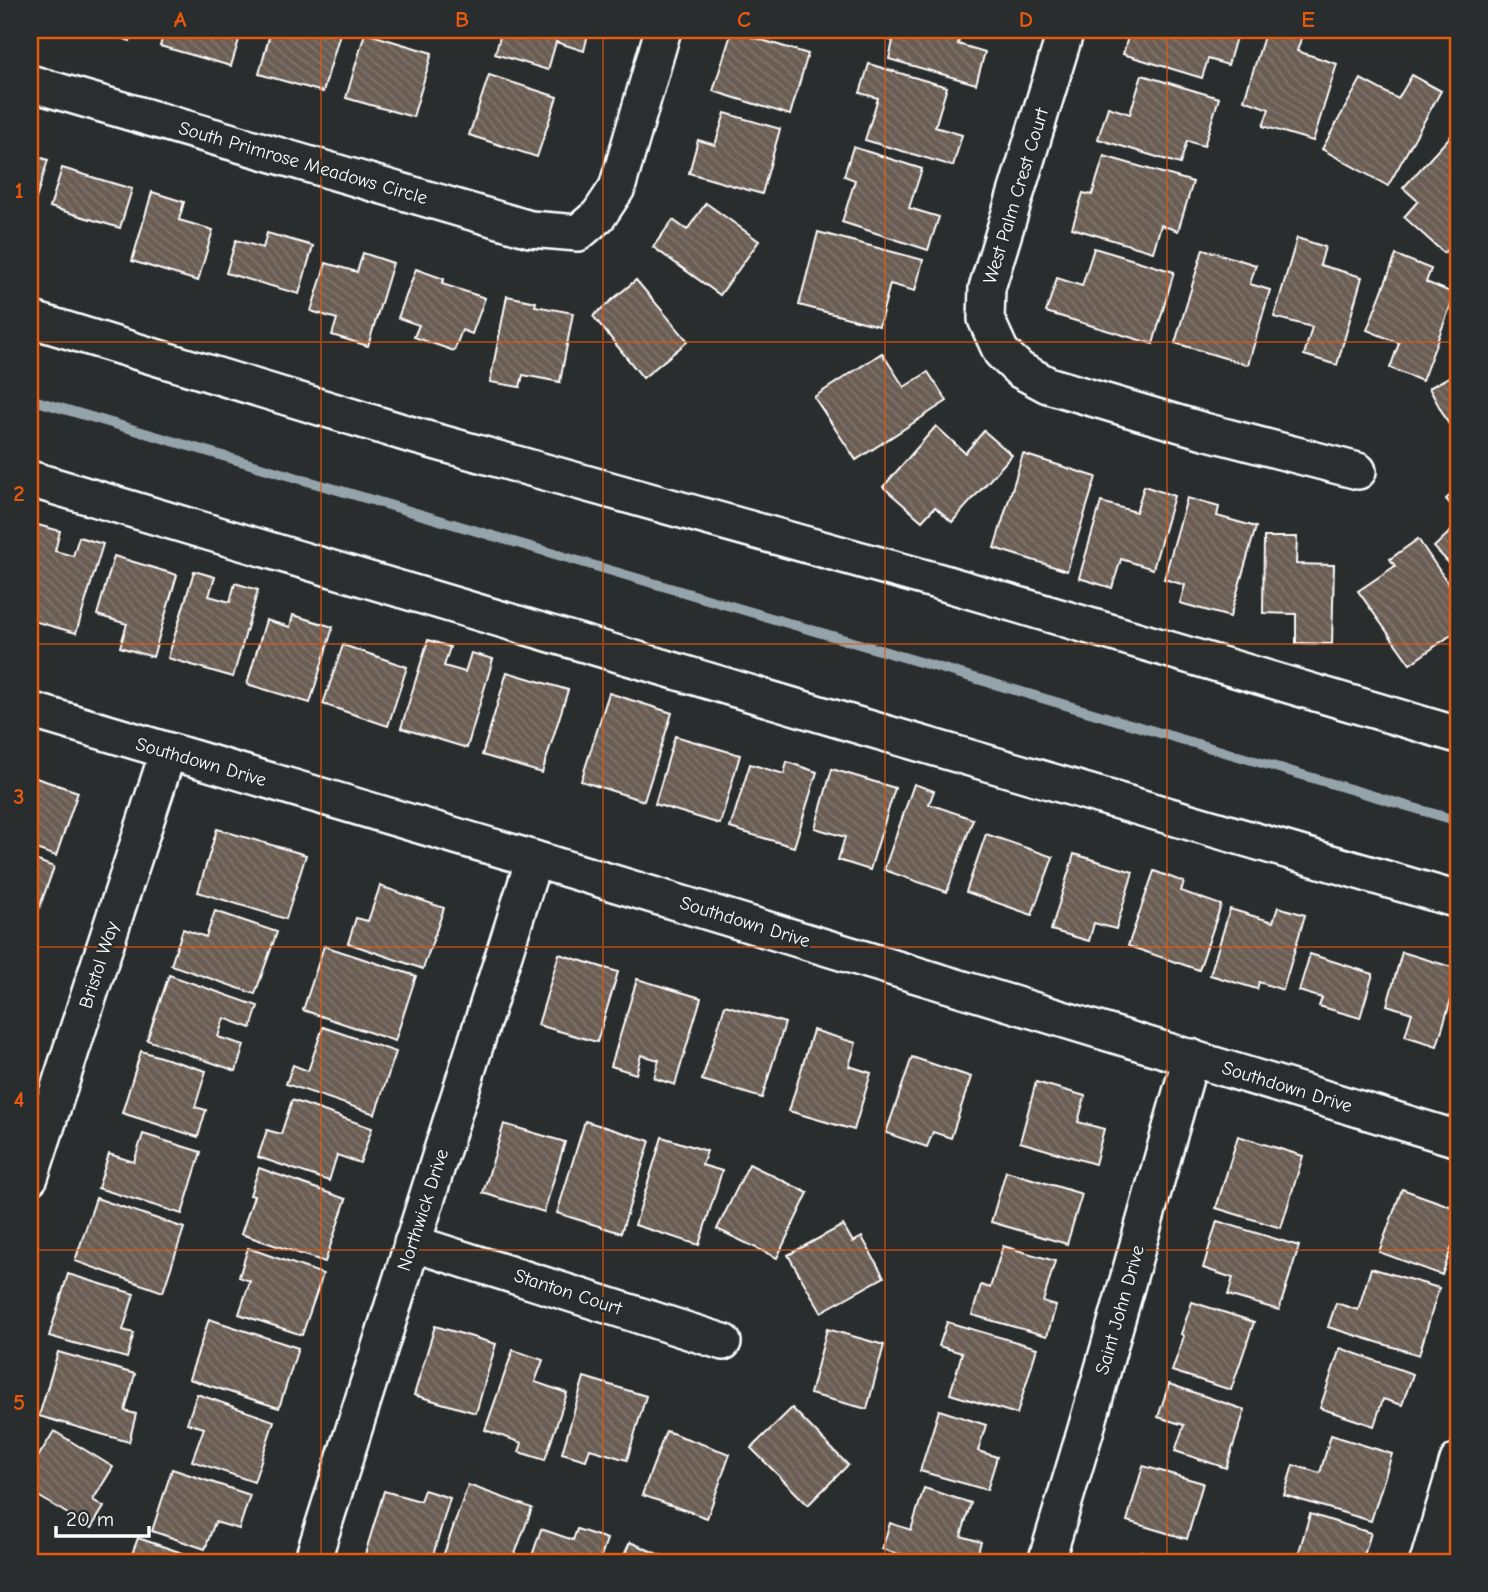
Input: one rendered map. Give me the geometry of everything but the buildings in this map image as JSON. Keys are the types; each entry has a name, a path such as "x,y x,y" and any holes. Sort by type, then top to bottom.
{"street":[{"name":"South Primrose Meadows Circle","path":"30,83 530,229 578,233 599,215 617,188 663,30"},
{"name":"West Palm Crest Court","path":"1066,30 987,288 986,319 1001,352 1020,370 1048,385 1204,431 1358,471"},
{"path":"30,319 412,435 944,583 1458,735"},
{"path":"30,478 837,719 1458,900"},
{"name":"Southdown Drive","path":"30,710 534,859 1458,1139"},
{"name":"Bristol Way","path":"30,1177 168,752"},
{"name":"Northwick Drive","path":"312,1562 534,859"},
{"name":"Saint John Drive","path":"1046,1562 1191,1057"},
{"name":"Stanton Court","path":"412,1243 723,1342"},
{"path":"1428,1562 1458,1461"}],"waterway":[{"path":"30,399 1458,821"}]}
